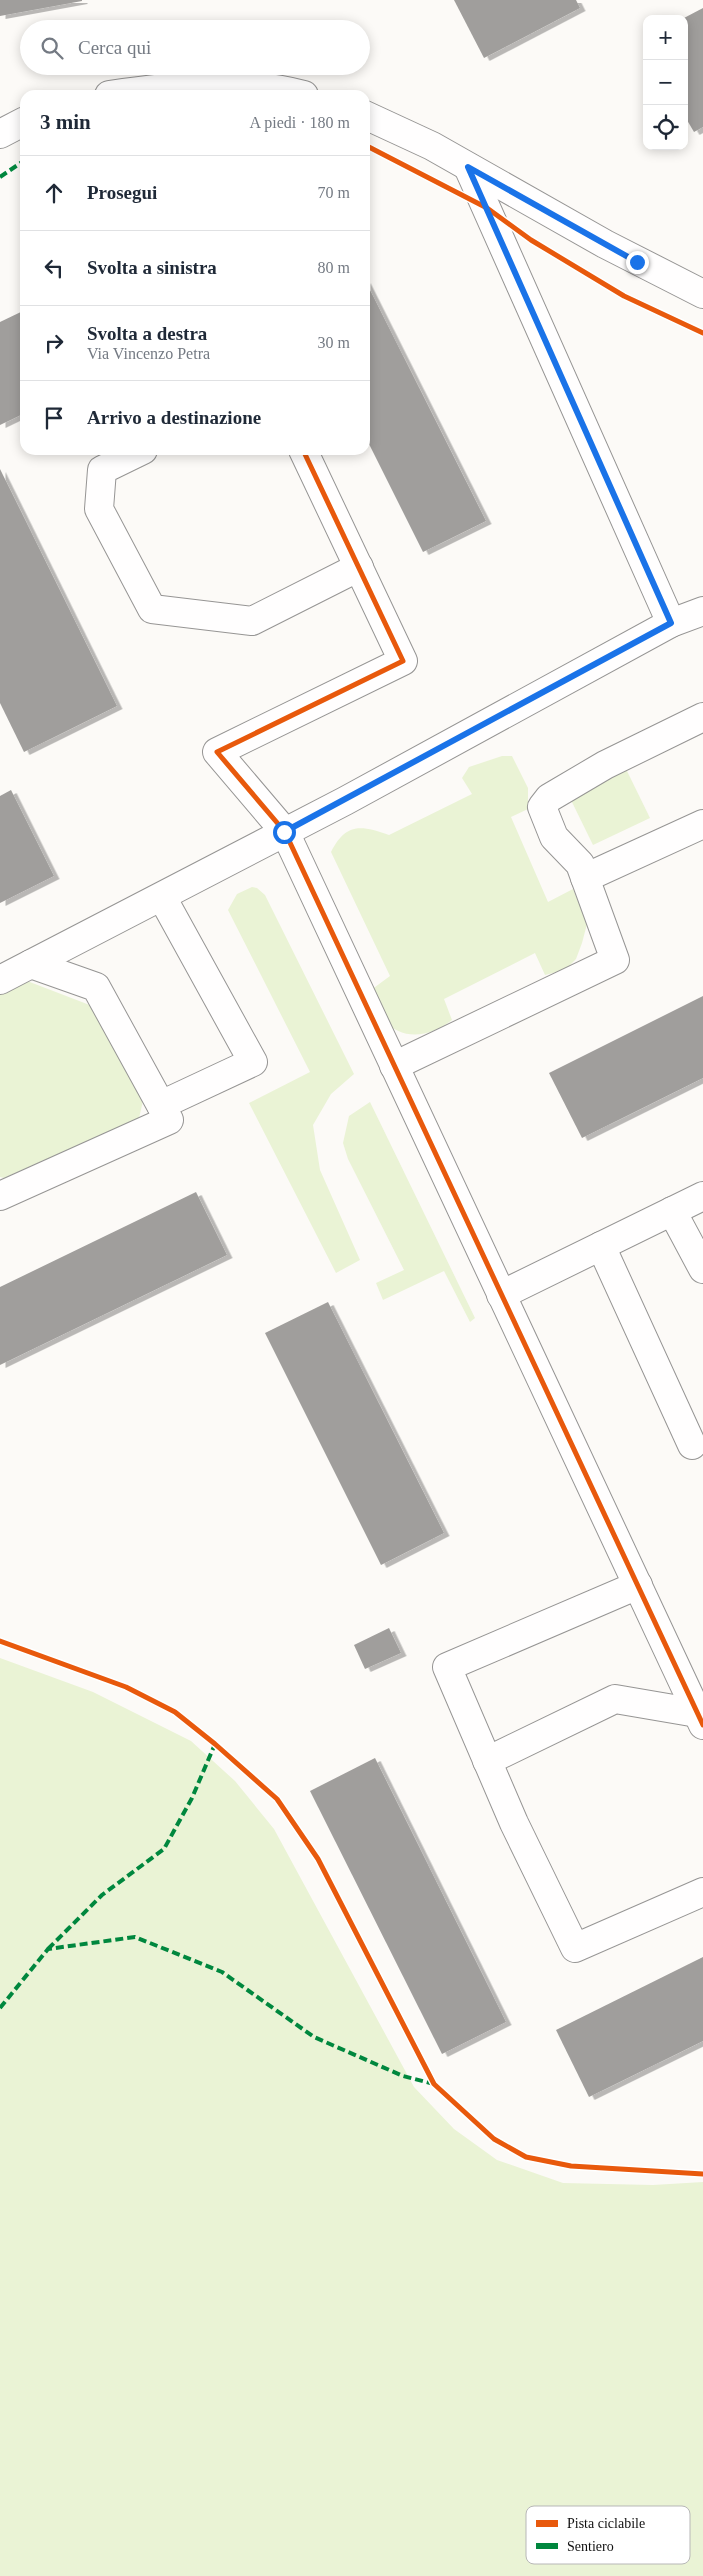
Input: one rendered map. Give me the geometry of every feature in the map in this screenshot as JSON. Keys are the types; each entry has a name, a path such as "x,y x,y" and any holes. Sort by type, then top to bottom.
{"street":[{"path":"143,90 184,84 216,83 279,90"},
{"path":"370,117 432,146 605,244 703,294"},
{"path":"0,134 20,124"},
{"path":"468,167 671,623"},
{"path":"133,455 102,470 99,509 152,609 252,621 358,567"},
{"path":"305,455 404,661 217,752 284,832 700,1719"},
{"path":"0,980 162,897 671,623 703,611"},
{"path":"394,1066 615,960 580,864 554,837 542,807 549,798 605,765 703,717"},
{"path":"585,878 703,824"},
{"path":"161,1105 253,1062 162,897"},
{"path":"0,1196 169,1120 96,987 31,964"},
{"path":"502,1295 703,1196"},
{"path":"672,1211 703,1269"},
{"path":"601,1246 692,1445"},
{"path":"638,1585 446,1666 514,1823 575,1948 703,1892"},
{"path":"488,1760 615,1699 700,1719"}],"green space":[{"path":"502,756 512,756 528,788 528,809 511,817 548,902 573,889 587,924 582,943 576,959 565,970 545,975 535,953 444,999 452,1020 444,1026 426,1033 417,1034 399,1031 382,1019 377,1010 371,990 390,976 331,852 342,836 348,831 362,828 389,835 472,794 462,778 469,767"},
{"path":"626,769 650,818 593,845 569,796"},
{"path":"252,887 257,888 265,895 354,1074 331,1094 313,1125 320,1170 360,1260 336,1273 249,1103 310,1072 228,910 237,894"},
{"path":"22,979 100,1009 143,1101 139,1118 4,1178 0,1177 0,988"},
{"path":"370,1102 475,1318 470,1322 444,1271 383,1300 376,1283 404,1270 348,1159 343,1143 349,1116"},
{"path":"0,1658 93,1692 191,1741 235,1781 274,1829 414,2087 454,2129 497,2160 563,2183 653,2185 703,2182 703,2576 0,2576"}],"building":[{"path":"0,0 82,0 82,1 0,16"},
{"path":"454,0 576,0 580,8 484,58"},
{"path":"703,8 703,127 694,132 688,122 688,16"},
{"path":"370,290 486,521 423,552 370,446"},
{"path":"20,312 20,415 0,425 0,322"},
{"path":"0,469 117,706 24,752 0,703"},
{"path":"11,790 54,876 0,903 0,796"},
{"path":"703,996 703,1078 582,1138 549,1073"},
{"path":"196,1192 227,1255 0,1365 0,1287"},
{"path":"328,1302 444,1533 381,1565 265,1333"},
{"path":"389,1628 401,1653 365,1669 354,1645"},
{"path":"375,1758 506,2022 442,2054 310,1791"},
{"path":"703,1957 703,2041 589,2097 556,2030"}],"marked path":[{"path":"0,177 20,163"},
{"path":"48,1949 102,1895 164,1849 192,1798 215,1744"},
{"path":"0,2008 48,1949 135,1937 222,1972 314,2037 403,2076 434,2084"}],"cycle path":[{"path":"370,148 487,208 531,240 624,296 703,333"},
{"path":"305,455 403,661 217,752 285,832 703,1725"},
{"path":"0,1641 126,1687 175,1712 215,1744 277,1799 318,1859 434,2084 494,2139 526,2157 571,2166 703,2174"}],"route":[{"path":"284,832 345,801 671,623 468,167 637,262"}]}
